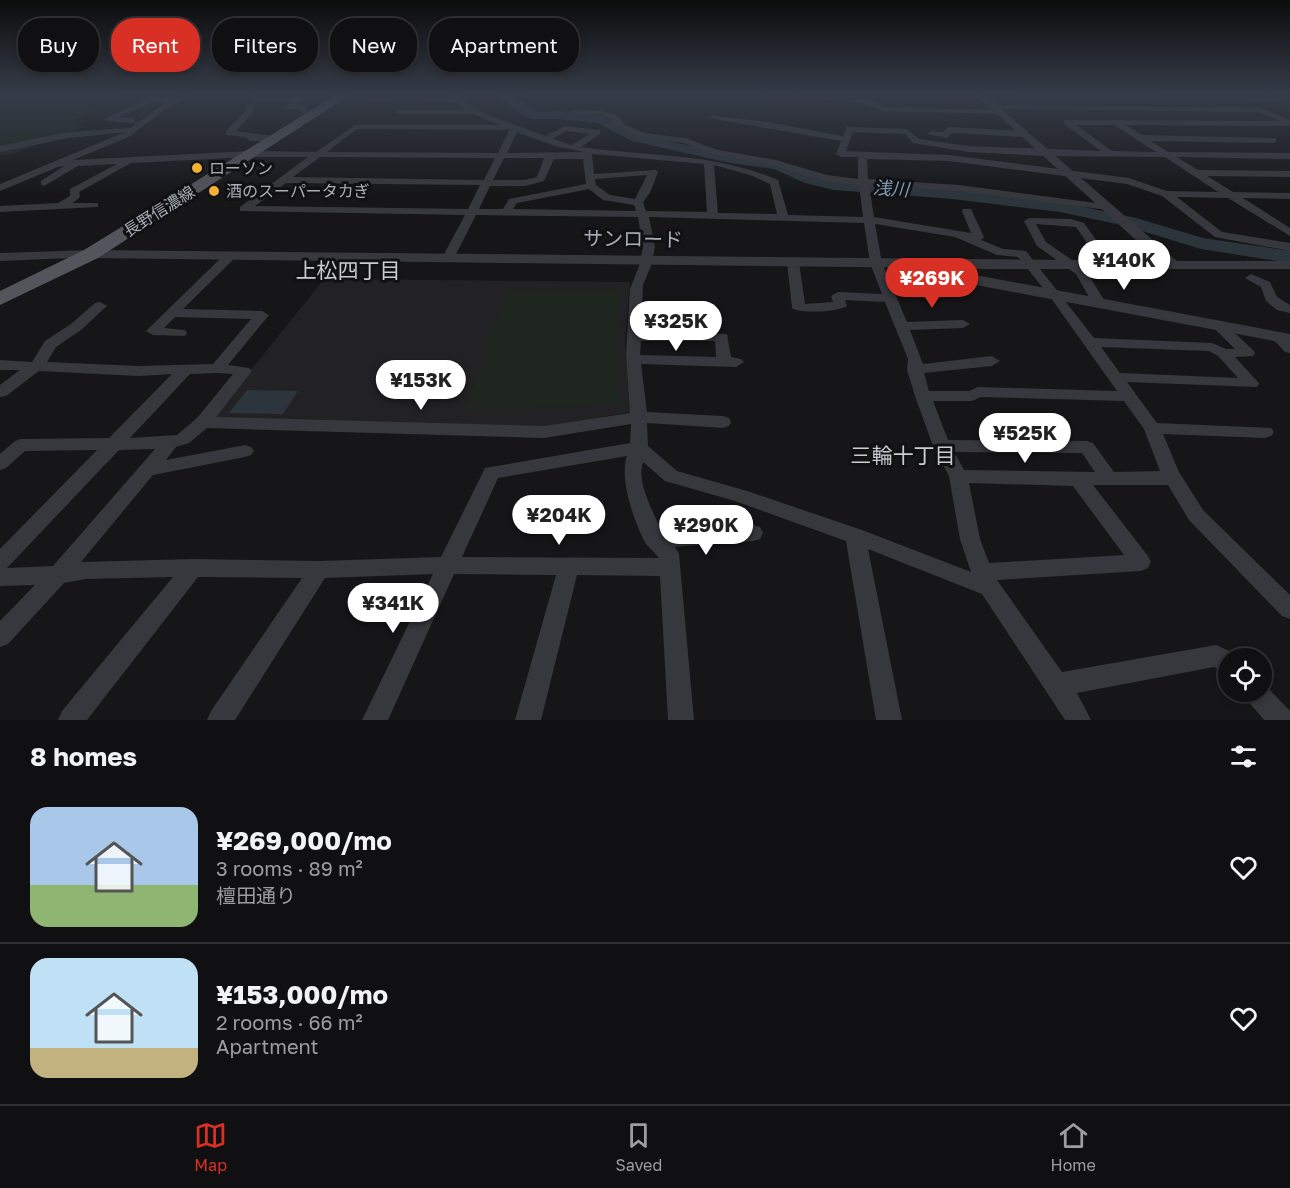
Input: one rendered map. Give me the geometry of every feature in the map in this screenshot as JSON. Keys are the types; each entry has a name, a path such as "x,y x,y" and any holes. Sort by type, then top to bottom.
{"main road":[{"name":"長野信濃線","path":"0,299 90,254 290,129"}],"street":[{"path":"0,149 114,129"},
{"path":"0,188 126,135 134,129"},
{"path":"233,129 229,133 249,133 252,135 250,138 272,140"},
{"path":"353,129 244,209 642,214 869,220 978,237 967,211"},
{"path":"450,137 457,129"},
{"path":"448,258 515,129"},
{"path":"517,129 588,153"},
{"path":"547,139 564,129"},
{"path":"570,129 597,132 575,147"},
{"path":"627,129 643,135 685,141 716,152 776,163 826,178 864,185 959,188 1109,209"},
{"path":"792,129 846,139"},
{"path":"1023,134 948,130 947,135 850,129 841,154 950,158 1129,181 1166,194 1290,196"},
{"path":"1017,129 1174,266"},
{"path":"1076,129 1109,153"},
{"path":"1125,129 1290,233"},
{"path":"1251,129 1290,148"},
{"path":"907,132 916,141 968,149 1045,153 1290,156"},
{"path":"1140,138 1273,140"},
{"path":"437,155 444,146"},
{"path":"58,164 251,153 500,156 588,153 709,162 762,175 775,182 783,218"},
{"path":"588,153 590,181 607,198 638,202"},
{"path":"283,180 525,183 541,179 550,156"},
{"path":"865,156 862,158 864,185 876,263 915,360 915,370 923,396 942,446 958,476 970,539 986,580 1071,706 1078,720"},
{"path":"62,205 75,197 74,191 129,160"},
{"path":"709,162 713,216"},
{"path":"44,183 78,163"},
{"path":"506,212 513,201 590,181 653,172 645,193 638,202"},
{"path":"1196,173 1290,174"},
{"path":"1166,194 1220,236 1290,247"},
{"path":"638,202 650,238 647,260 637,281 634,359 639,448 632,468 636,491 655,541 669,554 681,720"},
{"path":"0,209 94,205"},
{"path":"1099,303 1081,272 1041,244 1029,221 1071,222 1080,225 1109,266"},
{"path":"1271,221 1290,221"},
{"path":"958,234 1000,252 1022,254 1032,265 1152,428 1173,478 1196,515 1281,590 1290,609"},
{"path":"0,257 90,254"},
{"name":"サンロード","path":"90,254 1288,267"},
{"path":"180,333 153,331 231,255"},
{"path":"793,262 799,308 840,306 838,296 891,298"},
{"path":"945,264 960,277 1284,338 1290,349"},
{"path":"1251,278 1263,281 1270,290 1271,298 1287,310"},
{"path":"0,392 38,364 50,344 76,327 100,306"},
{"path":"172,313 262,315 218,368"},
{"path":"902,326 963,324"},
{"path":"1218,325 1248,353 1223,353"},
{"path":"634,337 722,337 730,362 634,359"},
{"path":"1090,342 1212,347 1223,353 1251,384 1115,377"},
{"path":"915,370 992,361"},
{"path":"0,364 38,364 139,371 218,368 244,371 202,422 183,440 170,443 21,445 0,464"},
{"path":"0,561 185,370"},
{"path":"923,396 972,396 978,392 1129,396"},
{"path":"202,422 544,432 639,417 723,422"},
{"path":"1152,428 1266,432"},
{"path":"2,634 58,575 170,443"},
{"path":"942,446 1087,447 1109,478"},
{"path":"639,448 671,476 740,496 986,580 1141,562 1078,479"},
{"path":"375,720 491,473 639,448"},
{"path":"146,470 246,451"},
{"path":"958,476 1078,479 1173,478"},
{"path":"655,541 753,533"},
{"path":"855,536 889,720"},
{"path":"0,577 58,575 86,570 193,568 319,570 449,565 669,567"},
{"path":"528,720 569,566"},
{"path":"71,720 193,568"},
{"path":"220,720 319,570"},
{"path":"1055,685 1218,657"},
{"path":"1265,702 1281,720"}],"shaded area":[{"path":"0,129 80,129 13,154 0,155"},
{"path":"324,279 630,282 625,341 630,412 538,428 216,420 216,410"},
{"path":"508,290 622,290 615,346 619,404 464,410"},
{"path":"247,390 298,391 283,414 229,413"}],"waterway":[{"name":"浅川","path":"618,129 637,138 730,159 777,165 811,180 834,185 952,194 1060,207 1130,222 1201,243 1290,257"}],"place":[{"name":"ローソン","path":"197,168"},
{"name":"酒のスーパータカぎ","path":"214,191"}],"district":[{"name":"上松四丁目","path":"348,271"},
{"name":"三輪十丁目","path":"903,456"}]}
